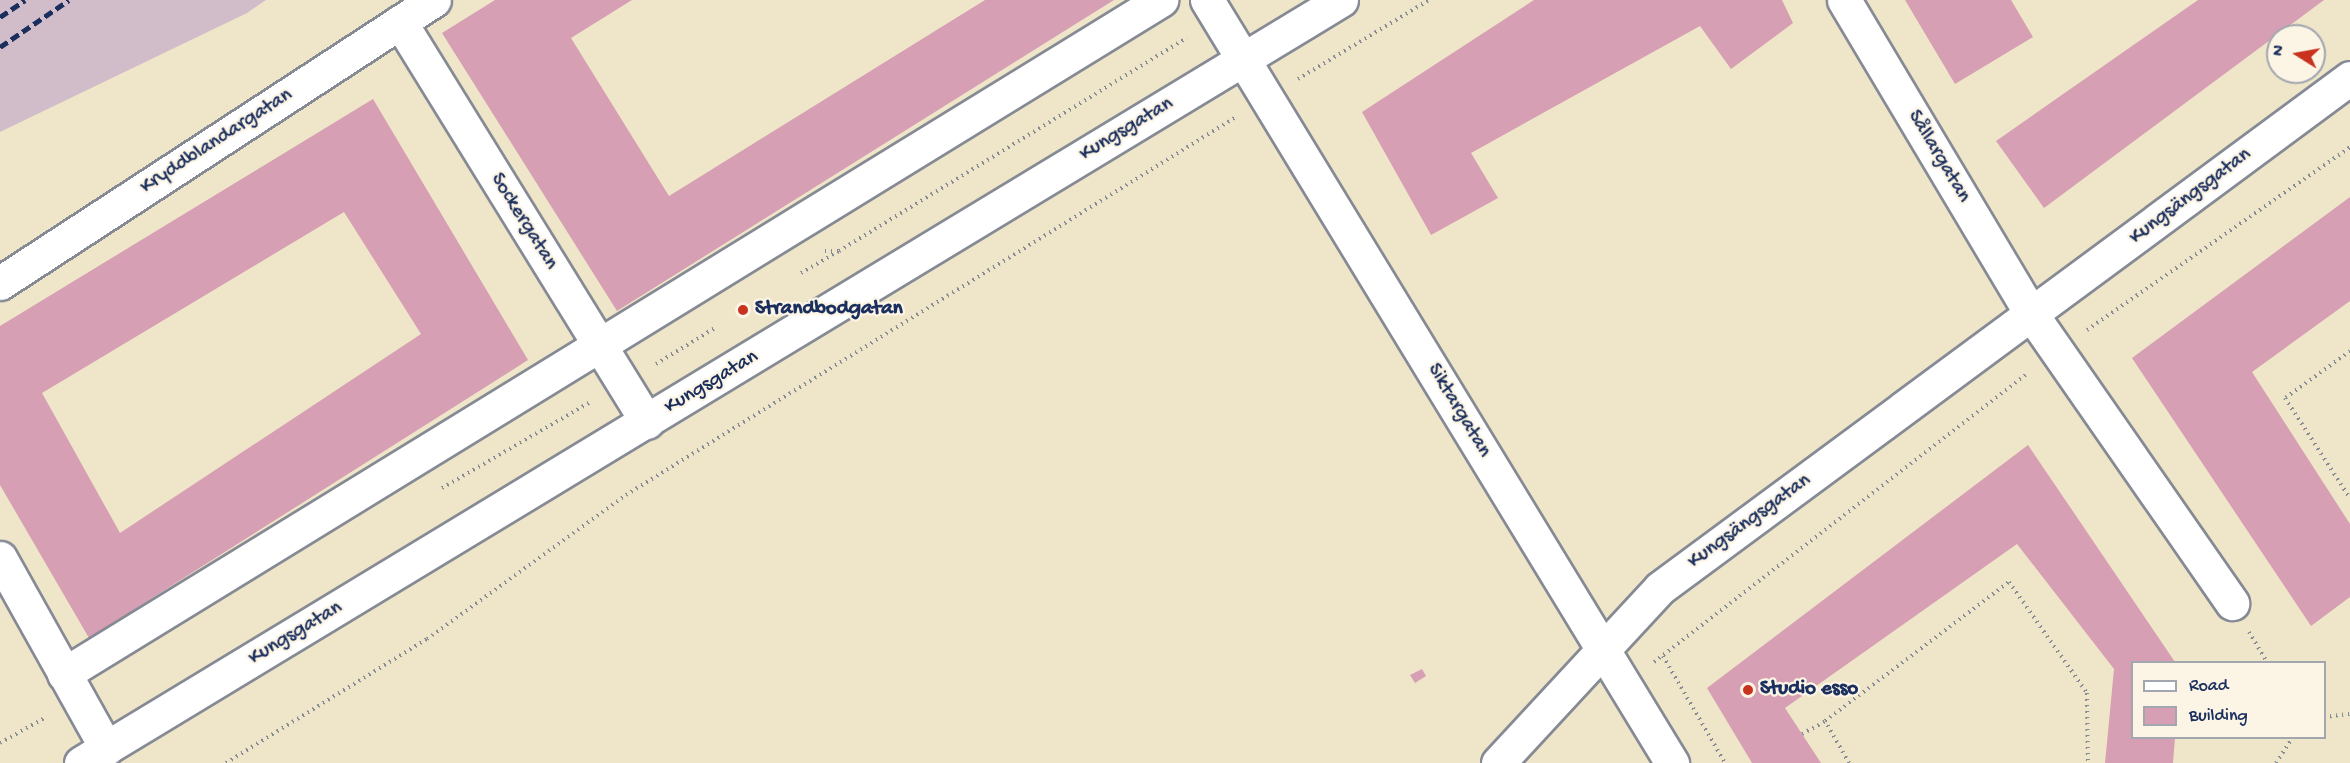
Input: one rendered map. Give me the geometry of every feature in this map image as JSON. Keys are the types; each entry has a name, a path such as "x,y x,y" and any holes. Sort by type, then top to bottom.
{"street":[{"name":"Kryddblandargatan","path":"0,284 434,0"},
{"path":"64,674 1161,0"},
{"name":"Siktargatan","path":"1207,0 1671,763"},
{"name":"Kungsgatan","path":"93,756 1341,0"},
{"name":"Sållargatan","path":"1844,0 2032,315"},
{"name":"Sockergatan","path":"400,22 647,422"},
{"name":"Kungsängsgatan","path":"1498,763 1660,588 2350,78"},
{"path":"2032,315 2232,603"},
{"path":"0,558 64,674 93,756"}],"path":[{"path":"226,763 427,639 626,495 1429,0"},
{"path":"1623,684 1663,656 2057,351 2350,147"},
{"path":"801,273 839,251"},
{"path":"656,364 715,328"},
{"path":"2350,351 2285,398 2350,498"},
{"path":"1802,734 1825,721 2009,582 2087,693 2088,763"},
{"path":"1663,656 1725,763"},
{"path":"2326,717 2350,714"},
{"path":"1825,721 1849,763"},
{"path":"2276,763 2291,739"}],"shaded area":[{"path":"0,0 266,0 247,13 0,132"}],"building":[{"path":"495,0 632,0 571,38 669,196 985,0 1114,0 617,311 442,33"},
{"path":"1534,0 1782,0 1793,23 1731,69 1700,26 1471,153 1498,198 1431,235 1362,112"},
{"path":"1905,0 2011,0 2033,37 1955,84"},
{"path":"2198,0 2324,0 2292,24 2266,24 2266,43 2044,208 1996,141"},
{"path":"373,99 528,360 89,638 0,485 0,326","holes":["344,212 421,334 120,533 42,393"]},
{"path":"2350,197 2350,301 2252,372 2350,524 2350,597 2311,626 2132,358"},
{"path":"2028,445 2174,661 2131,661 2131,739 2175,739 2173,763 2105,763 2114,669 2017,544 1785,708 1821,763 1752,763 1707,688"},
{"path":"1422,669 1426,676 1415,683 1410,675"}],"railway":[{"path":"0,17 25,0"},
{"path":"0,47 69,0"}],"place":[{"name":"Strandbodgatan","path":"743,310"},
{"name":"Studio esso","path":"1748,690"}]}
